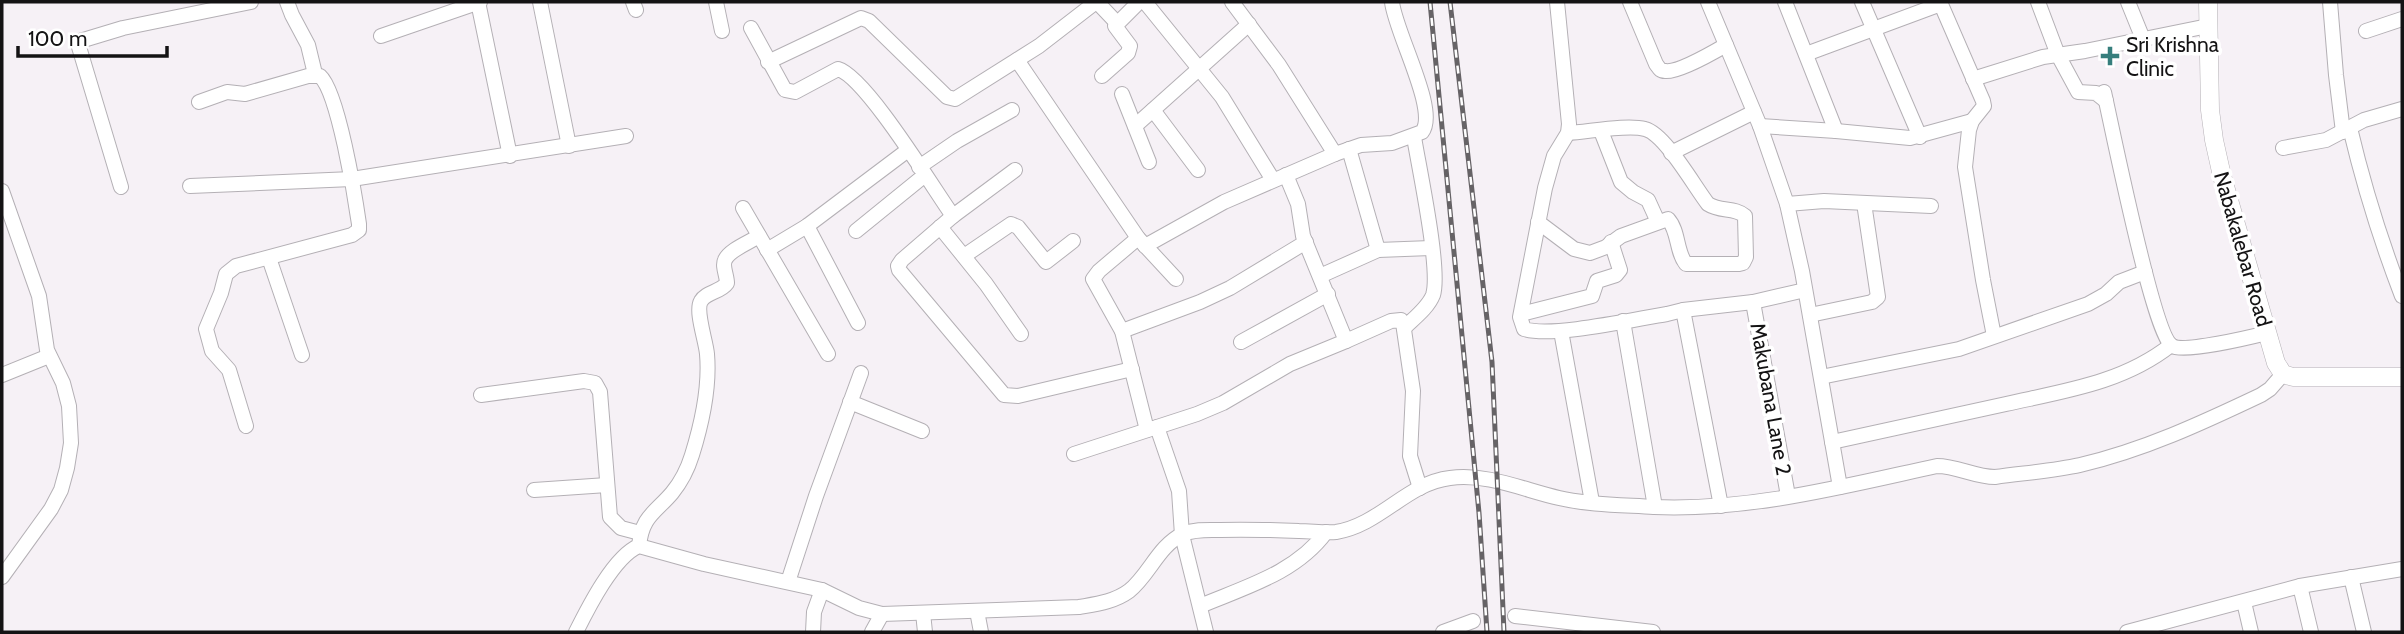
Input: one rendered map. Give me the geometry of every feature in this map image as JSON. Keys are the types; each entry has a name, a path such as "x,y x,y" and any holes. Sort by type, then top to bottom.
{"main road":[{"name":"Nabakalebar Road","path":"2208,2 2210,110 2214,140 2267,333 2276,363 2283,374"},
{"path":"2283,374 2293,377 2402,377"}],"street":[{"path":"121,187 79,41 123,28 251,2"},
{"path":"304,2 288,4 308,45 315,74"},
{"path":"381,36 479,2 510,156"},
{"path":"540,2 569,146"},
{"path":"716,2 722,31"},
{"path":"768,62 862,18 869,21 951,99 1039,46 1097,2 1116,22"},
{"path":"1102,76 1130,49 1115,29 1116,22 1139,2"},
{"path":"1145,2 1199,69 1298,204 1301,228 1346,341"},
{"path":"1232,2 1342,151 1378,250"},
{"path":"1206,632 1182,535 1179,491 1152,428 1122,331 1093,279 1099,271 1142,242 1224,202 1342,151 1414,137 1426,128 1426,113 1416,75 1396,25 1392,2"},
{"path":"1557,2 1570,124 1568,134 1552,164 1538,222 1521,314 1524,329 1561,331 1683,310 1754,302 1805,290"},
{"path":"1630,2 1656,64 1662,71 1667,72 1686,65 1726,45"},
{"path":"1708,2 1760,126 1787,204 1810,314 1840,487"},
{"path":"1785,2 1836,131"},
{"path":"1862,2 1920,136"},
{"path":"2038,2 2058,55 2078,92 2096,93 2105,97 2145,272 2160,325 2171,345 2183,348 2267,333"},
{"path":"2128,2 2143,39"},
{"path":"2330,2 2336,75 2346,130 2374,220 2402,296"},
{"path":"1805,54 1940,3 1984,106 1972,121 1966,153 1966,180 1994,336"},
{"path":"2366,32 2402,19"},
{"path":"1135,125 1249,24"},
{"path":"1973,79 2026,62 2208,26"},
{"path":"751,28 781,86 789,92 795,92 832,71 842,69 870,98 953,216"},
{"path":"1017,60 1142,242 1176,279"},
{"path":"199,102 227,92 245,94 315,74 320,76 328,86 352,180 359,224 356,233 236,266 226,274 206,329 212,351 229,370 246,426"},
{"path":"1122,94 1149,162"},
{"path":"2283,148 2315,143 2364,120 2402,109"},
{"path":"856,232 957,141 1012,110"},
{"path":"1153,110 1198,170"},
{"path":"1671,153 1754,112"},
{"path":"1760,126 1900,138 1920,136 1972,121"},
{"path":"1538,222 1582,252 1598,251 1621,236 1671,220 1682,259 1686,264 1739,264 1745,260 1745,216 1738,211 1717,209 1708,204 1660,137 1644,129 1568,134"},
{"path":"1601,131 1621,182 1648,200 1658,222"},
{"path":"190,186 352,180 626,136"},
{"path":"1404,328 1429,303 1433,294 1434,262 1414,137"},
{"path":"767,250 807,226 908,150"},
{"path":"1015,170 953,216 898,266 1004,395 1018,396 1132,369"},
{"path":"2,191 39,296 49,356 63,383 69,406 71,443 68,468 61,490 51,509 3,573"},
{"path":"1787,204 1824,201 1931,206"},
{"path":"1810,314 1872,302 1878,297 1864,202"},
{"path":"743,208 828,354"},
{"path":"964,256 1011,224 1018,227 1046,262 1073,242"},
{"path":"807,226 858,323"},
{"path":"940,227 1021,334"},
{"path":"576,632 597,591 639,539 650,515 680,482 691,457 705,405 707,356 699,311 700,302 727,283 724,266 729,254 759,236"},
{"path":"1122,331 1230,288 1306,242"},
{"path":"1521,314 1592,296 1597,281 1616,275 1620,270 1611,242"},
{"path":"1320,276 1378,250 1431,248"},
{"path":"268,258 302,355"},
{"path":"1821,377 1959,349 2088,304 2106,294 2119,282 2145,272"},
{"path":"1241,342 1328,294"},
{"name":"Makubana Lane 2","path":"1754,302 1788,496"},
{"path":"1683,310 1721,506"},
{"path":"1074,454 1197,414 1223,403 1290,365 1396,319 1401,320 1404,328 1414,404 1410,456 1420,488"},
{"path":"1623,321 1655,507"},
{"path":"1561,331 1592,502"},
{"path":"1832,442 2067,391 2118,377 2152,361 2171,345"},
{"path":"2,374 49,356"},
{"path":"788,582 861,373"},
{"path":"481,395 584,381 595,383 600,392 610,517 613,523 639,539 704,564 822,590 859,608 882,614 1101,604 1128,591 1164,548 1182,535 1199,530 1326,532 1349,529 1366,522 1420,488 1452,477 1508,484 1561,499 1655,507 1721,506 1840,487 1937,466 1995,477 2077,466 2125,453 2195,427 2261,396 2283,374"},
{"path":"850,402 922,431"},
{"path":"534,490 607,485"},
{"path":"1200,606 1290,566 1307,554 1326,532"},
{"path":"2127,632 2175,626 2300,586 2402,569"},
{"path":"2351,577 2364,632"},
{"path":"2300,586 2311,632"},
{"path":"813,632 814,612 822,590"},
{"path":"2244,602 2251,632"},
{"path":"977,611 981,632"},
{"path":"923,613 925,632"},
{"path":"872,632 882,614"},
{"path":"1515,616 1652,632"},
{"path":"1443,632 1473,621"}],"railway":[{"path":"1430,2 1479,513 1487,632"},
{"path":"1450,2 1492,362 1504,632"}],"place":[{"name":"Sri Krishna Clinic","path":"2110,56"}]}
